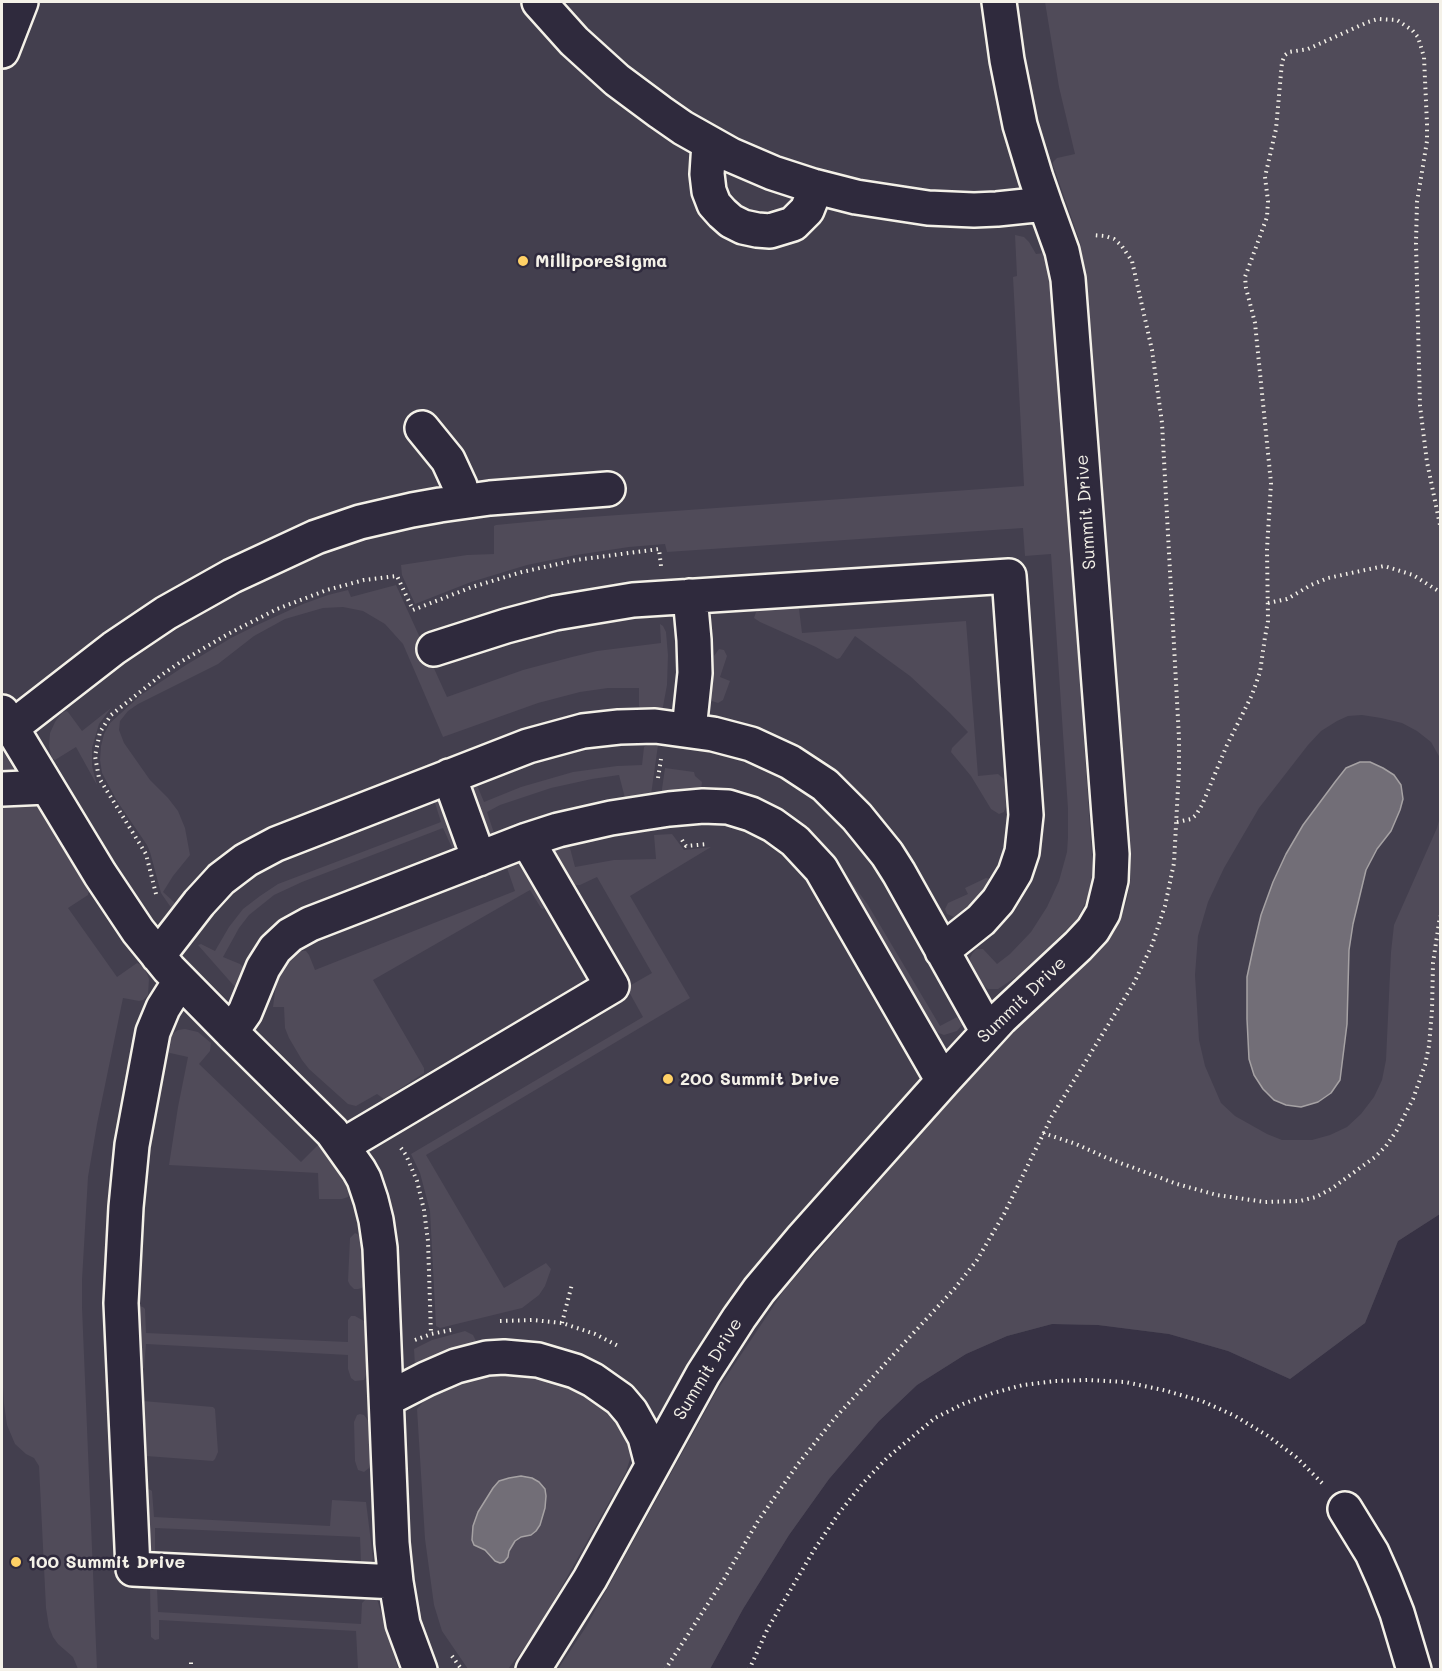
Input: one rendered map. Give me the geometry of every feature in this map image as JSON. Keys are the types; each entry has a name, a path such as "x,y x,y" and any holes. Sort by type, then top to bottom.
{"street":[{"path":"2,51 21,2"},
{"path":"539,2 574,41 617,80 660,112 709,143 773,173 856,197 928,208 997,209 1045,204"},
{"name":"Summit Drive","path":"533,1670 591,1580 652,1464 703,1374 738,1318 759,1290 943,1081 1026,994 1078,946 1093,930 1103,913 1111,880 1112,854 1068,279 1062,251 1020,125 1007,60 999,2"},
{"path":"709,143 706,174 714,204 722,213 743,227 770,231 792,224 807,210 813,186"},
{"path":"422,428 451,467 460,486 463,501"},
{"path":"420,1670 403,1624 396,1582 392,1543 380,1248 376,1220 364,1179 320,1118 180,981 158,956 115,898 6,720 187,600 291,548 338,529 412,510 463,501 608,489"},
{"path":"434,649 555,613 624,602 1009,576 1026,815 1022,852 1016,873 998,901 981,920 942,951"},
{"path":"689,730 695,655 690,596"},
{"path":"158,956 221,879 246,860 276,844 528,746 583,731 655,726 733,738 790,762 825,786 857,817 887,854 988,1032"},
{"path":"449,776 480,859"},
{"path":"2,789 46,787"},
{"path":"231,1032 245,1012 268,959 290,934 310,924 527,840 586,822 688,807 728,807 762,819 795,841 821,869 943,1081"},
{"path":"342,1146 612,986 527,840"},
{"path":"180,981 163,1008 153,1032 132,1145 126,1198 121,1303 133,1569 396,1582"},
{"path":"387,1399 456,1366 487,1358 521,1357 558,1365 593,1380 620,1399 631,1412 645,1437 652,1464"},
{"path":"1345,1509 1372,1553 1384,1580 1400,1622 1414,1670"}],"path":[{"path":"1177,822 1191,819 1199,810 1252,695 1261,665 1268,621 1271,483 1255,323 1245,277 1267,217 1265,177 1276,129 1282,62 1289,52 1308,49 1378,19 1397,20 1412,30 1418,37 1424,57 1428,124 1417,202 1416,243 1420,406 1427,462 1440,525"},
{"path":"156,896 146,854 99,778 95,756 100,732 111,715 182,661 277,609 327,590 364,580 397,576 413,610 472,587 522,572 576,560 659,549 661,568"},
{"path":"1268,603 1287,599 1328,578 1384,566 1413,575 1440,592"},
{"path":"1043,1133 1177,1184 1217,1195 1273,1202 1300,1201 1324,1193 1375,1158 1396,1131 1413,1100 1429,1046 1433,963 1440,916"},
{"path":"399,1145 412,1168 424,1210 428,1241 431,1334"},
{"path":"562,1323 572,1284"},
{"path":"749,1670 768,1628 802,1569 839,1513 863,1484 888,1457 935,1418 993,1393 1023,1385 1088,1380 1125,1382 1202,1401 1235,1416 1268,1436 1296,1457 1321,1480 1345,1509"},
{"path":"191,1659 191,1670"}],"shaded area":[{"path":"2,2 1440,2 1440,1214 1398,1241 1365,1323 1290,1379 1228,1351 1169,1334 1098,1325 1052,1324 1007,1336 966,1354 917,1385 879,1421 829,1479 789,1535 743,1609 710,1669 2,1669"},
{"path":"1045,2 1440,2 1440,758 1431,742 1417,731 1402,723 1381,718 1362,715 1348,716 1321,731 1259,808 1224,868 1208,902 1198,936 1195,975 1199,1040 1205,1066 1221,1103 1235,1116 1282,1140 1312,1140 1347,1127 1374,1097 1382,1080 1386,1060 1394,925 1440,817 1440,1214 1398,1241 1365,1323 1290,1379 1228,1351 1169,1334 1098,1325 1052,1324 1007,1336 966,1354 917,1385 879,1421 829,1479 789,1535 743,1609 710,1669 558,1669 586,1627 716,1392 785,1289 992,1053 1092,959 1109,940 1120,921 1127,900 1131,876 1131,852 1088,293 1080,242 1053,165 1057,158 1075,154 1059,87"},
{"path":"1015,235 1024,237 1036,254 1044,253 1053,305 1093,870 1088,897 1076,921 1019,975 998,989 988,989 981,983 971,966 972,954 976,949 983,949 997,964 1031,932 1047,907 1059,881 1067,852 1068,809 1051,554 1025,556 1023,528 667,552 665,544 629,547 527,565 471,582 415,604 402,575 401,565 467,555 494,554 494,526 496,525 1024,486 1013,277 1017,276"},
{"path":"396,585 447,697 523,670 572,657 597,651 661,643 660,624 666,632 668,655 667,685 662,712 641,710 639,688 608,688 580,692 538,703 443,737 403,644 385,624 363,611 343,607 323,608 285,619 254,636 218,664 138,704 120,721 119,730 124,743 150,780 178,811 185,828 190,855 163,892 175,903 174,912 161,893 147,845 117,801 102,773 101,746 110,723 141,695 186,665 255,626 328,595 348,590 351,597"},
{"path":"797,607 802,633 966,621 978,776 998,774 1004,779 1006,806 1004,812 999,814 991,809 971,776 951,752 952,748 968,732 910,676 855,636 837,659 754,618 756,612 762,609"},
{"path":"719,649 724,650 727,656 720,677 730,681 723,700 718,703 712,701 711,697 714,656"},
{"path":"111,708 99,724 92,748 92,766 97,785 76,747 55,760 52,759 49,746 50,733 55,722 66,711 82,731"},
{"path":"658,745 651,795 625,798 619,775 551,788 500,805 487,812 494,833 491,837 488,834 470,786 477,785 484,802 521,787 573,772 642,765 644,747"},
{"path":"2,750 89,891 88,895 68,908 117,977 137,963 144,966 149,979 148,995 143,1000 123,998 88,1177 82,1307 97,1669 78,1669 73,1657 58,1644 49,1627 46,1608 39,1466 34,1458 15,1444 7,1425 4,1404 2,1372"},
{"path":"1360,762 1370,762 1394,775 1401,785 1403,799 1391,831 1377,849 1366,870 1353,924 1349,950 1347,1024 1340,1080 1331,1093 1318,1102 1301,1107 1286,1105 1274,1100 1263,1089 1254,1075 1249,1059 1247,977 1253,949 1261,915 1286,854 1303,825 1346,768"},
{"path":"665,768 694,772 702,782 701,789 661,796"},
{"path":"438,798 458,849 453,850 443,828 274,895 249,915 223,957 244,968 242,977 235,987 198,945 201,944 215,951 243,909 278,884 441,822 435,803 435,799"},
{"path":"672,834 684,850 711,847 630,896 690,998 426,1155 504,1288 546,1263 551,1269 539,1295 522,1308 440,1328 436,1326 430,1211 420,1173 411,1154 643,1017 628,990 631,985 652,973 597,877 580,885 572,885 552,851 553,848 567,845 575,867 614,860 656,859 654,835"},
{"path":"836,861 868,905 940,1026 957,1017 962,1025 957,1031 944,1035 933,1029 834,862"},
{"path":"519,863 546,907 541,908 530,890 373,980 424,1068 424,1073 384,1099 377,1094 356,1106 348,1104 302,1060 285,1028 284,1007 273,1007 276,984 287,963 297,953 306,951 315,970 515,891 507,868 508,864"},
{"path":"986,878 990,879 991,883 978,899 954,917 947,914 945,909 948,903 968,894 965,888"},
{"path":"178,1030 198,1032 211,1043 210,1051 199,1064 301,1162 318,1145 322,1145 350,1189 348,1197 319,1199 318,1173 169,1165 188,1057 170,1053 165,1049 170,1036"},
{"path":"355,1233 364,1243 365,1283 362,1288 358,1289 354,1289 348,1281 350,1238"},
{"path":"139,1306 145,1309 146,1333 348,1342 348,1320 351,1316 355,1316 364,1321 366,1326 367,1372 364,1380 355,1381 351,1378 348,1369 348,1355 146,1344 144,1368 141,1370"},
{"path":"465,1331 473,1335 477,1343 415,1366 414,1349 432,1340"},
{"path":"524,1372 576,1386 609,1410 627,1434 630,1459 626,1472 532,1638 508,1669 468,1669 442,1631 434,1605 425,1539 417,1409 437,1390 452,1383 488,1373"},
{"path":"143,1401 213,1407 218,1452 215,1459 213,1461 146,1456 144,1454"},
{"path":"360,1414 364,1415 369,1422 370,1463 369,1468 364,1472 358,1470 355,1461 354,1422"},
{"path":"521,1476 532,1478 545,1489 545,1508 536,1531 515,1541 508,1557 500,1563 485,1550 474,1545 473,1526 478,1512 499,1481"},
{"path":"145,1490 152,1491 154,1517 330,1526 332,1500 366,1502 372,1562 366,1565 361,1563 360,1537 155,1528 155,1551 150,1554"},
{"path":"157,1587 158,1612 361,1624 362,1603 367,1598 374,1597 378,1602 398,1669 358,1669 356,1631 159,1620 159,1639 155,1640 151,1637 150,1588"}],"place":[{"name":"MilliporeSigma","path":"523,261"},
{"name":"200 Summit Drive","path":"668,1079"},
{"name":"100 Summit Drive","path":"16,1562"}]}
